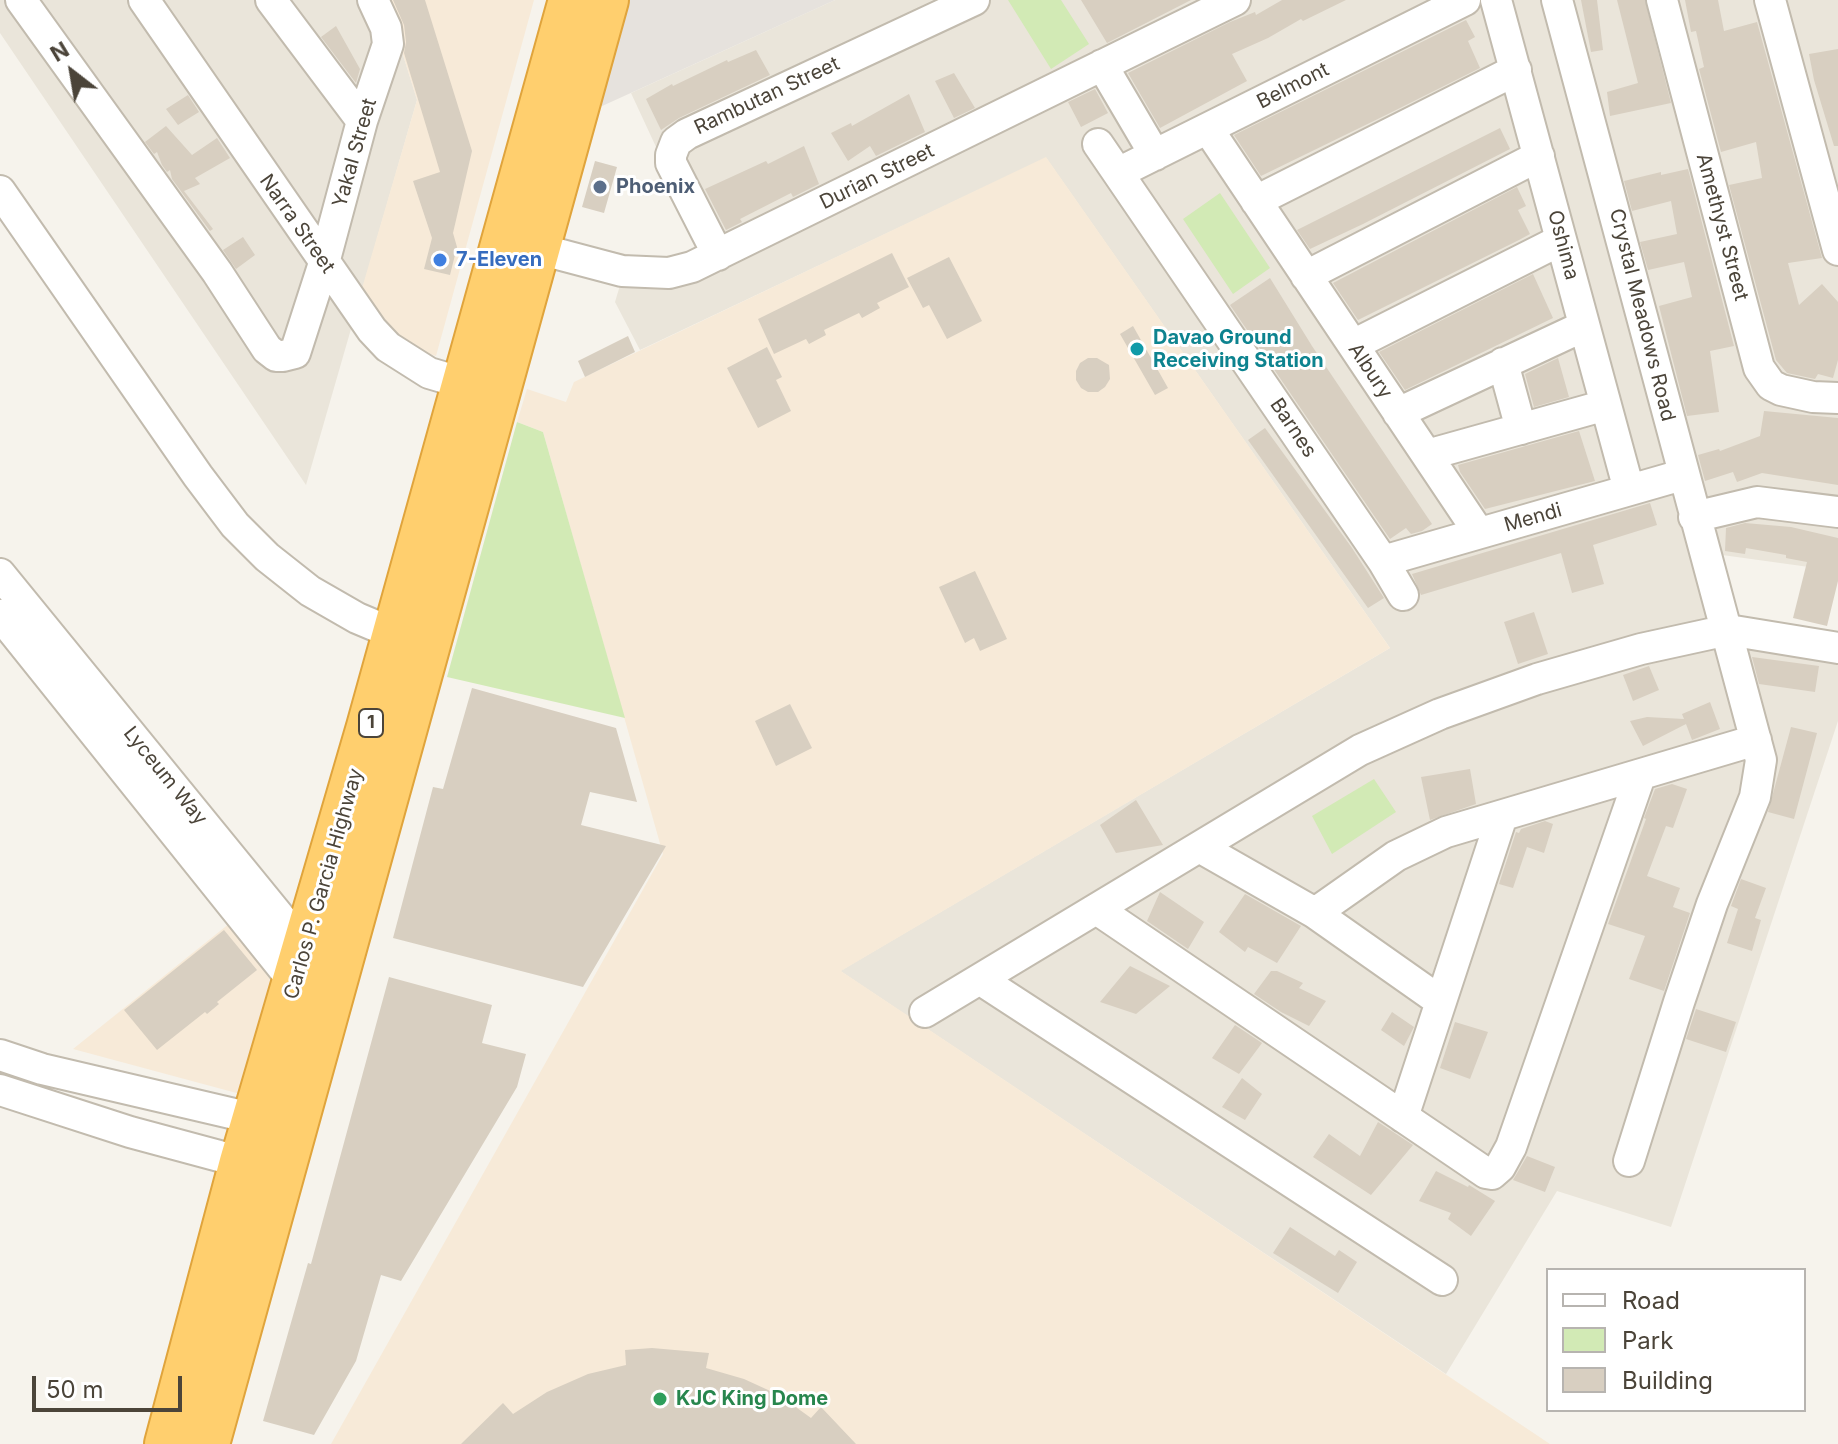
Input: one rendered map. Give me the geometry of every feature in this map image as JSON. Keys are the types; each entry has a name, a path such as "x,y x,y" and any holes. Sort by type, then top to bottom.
{"highway":[{"name":"Carlos P. Garcia Highway","path":"167,1444 276,1124 386,732 520,244 571,0"},
{"name":"Carlos P. Garcia Highway","path":"520,244 606,0"},
{"name":"Carlos P. Garcia Highway","path":"386,732 395,634 480,389"},
{"name":"Carlos P. Garcia Highway","path":"207,1444 262,1167"}],"street":[{"name":"Yakal Street","path":"21,0 208,260 267,349 276,356 295,353 324,263 362,121 388,44 386,28 373,0"},
{"name":"Narra Street","path":"144,0 372,330 388,347 429,373 480,389"},
{"path":"271,0 362,121"},
{"name":"Rambutan Street","path":"718,255 671,163 672,147 676,142 687,134 974,0"},
{"name":"Durian Street","path":"520,244 622,271 669,273 692,267 1235,0"},
{"name":"Belmont","path":"1120,172 1465,0"},
{"name":"Oshima","path":"1496,0 1629,490"},
{"name":"Crystal Meadows Road","path":"1557,0 1682,475 1728,630 1761,760 1755,797 1708,918 1629,1161"},
{"name":"Amethyst Street","path":"1662,0 1759,368 1771,385 1781,390 1813,397 1838,398"},
{"path":"1770,0 1838,250"},
{"path":"1102,65 1155,155"},
{"path":"1256,201 1516,70"},
{"name":"Albury","path":"1208,129 1479,533"},
{"name":"Barnes","path":"1098,144 1120,172 1403,595"},
{"path":"1306,276 1539,156"},
{"path":"0,191 235,525 267,557 310,591 357,618 395,634"},
{"path":"1353,345 1561,240"},
{"path":"1398,413 1584,326"},
{"path":"1503,363 1521,429"},
{"path":"1427,455 1606,405"},
{"name":"Mendi","path":"1383,561 1682,475"},
{"path":"1694,517 1757,502 1838,512"},
{"name":"Lyceum Way","path":"0,574 225,872"},
{"name":"Lyceum Way","path":"0,615 225,872 319,971"},
{"path":"925,1012 1360,750 1440,714 1537,679 1641,649 1728,630 1838,648"},
{"path":"1315,913 1396,856 1446,832 1756,740"},
{"path":"1098,910 1486,1173 1492,1174 1500,1167 1511,1147 1640,776"},
{"path":"1403,1117 1502,816"},
{"path":"1201,848 1315,913 1440,1001"},
{"path":"981,980 1442,1280"},
{"path":"0,1055 42,1069 276,1124"},
{"path":"0,1090 130,1132 262,1167"}],"shaded area":[{"path":"0,0 386,0 417,100 306,485 0,33"},
{"path":"386,0 534,0 436,356 405,346 360,295 417,100"},
{"path":"622,0 835,0 589,112"},
{"path":"835,0 1543,0 1718,644 1838,658 1838,721 1671,1227 1557,1191 1446,1374 840,971 1390,648 1046,158 640,350 615,302 621,282 569,270 574,243 636,256 674,257 702,246 631,93"},
{"path":"1567,0 1838,0 1838,571 1715,554"},
{"path":"1046,157 1390,648 841,971 1550,1444 331,1444 663,854 543,432 517,422 527,389 566,402 574,382"},
{"path":"230,923 277,981 244,1095 73,1049"}],"green space":[{"path":"1008,0 1061,0 1089,44 1051,69"},
{"path":"1220,193 1270,268 1233,294 1183,219"},
{"path":"517,422 543,432 625,718 447,677"},
{"path":"1374,779 1396,812 1332,854 1312,816"}],"building":[{"path":"393,0 425,0 472,151 453,233 457,247 450,275 424,269 432,238 413,181 440,172 404,53 404,25"},
{"path":"1081,0 1191,0 1107,43"},
{"path":"1282,0 1346,0 1232,54 1247,81 1160,128 1128,73 1230,22 1255,12 1256,15"},
{"path":"1581,0 1597,0 1603,50 1591,52"},
{"path":"1617,0 1645,0 1671,103 1610,116 1607,92 1638,83"},
{"path":"1685,0 1718,0 1724,31 1757,22 1822,258 1788,263 1799,305 1822,284 1838,302 1838,360 1833,378 1818,374 1815,379 1787,373 1776,360 1729,185 1762,178 1756,142 1721,152 1699,69 1704,67 1696,31 1691,32"},
{"path":"1466,20 1475,37 1468,41 1480,68 1386,115 1261,176 1234,135"},
{"path":"336,26 360,69 356,83 321,37"},
{"path":"1838,49 1838,146 1834,146 1809,54"},
{"path":"756,50 770,75 679,118 661,130 646,99 672,84"},
{"path":"954,73 975,108 954,118 935,81"},
{"path":"1095,89 1108,113 1081,127 1068,102"},
{"path":"909,94 925,132 876,156 870,146 848,161 831,133 851,123 852,126"},
{"path":"188,95 199,112 178,125 166,109"},
{"path":"166,126 192,155 217,138 230,158 195,178 200,184 184,191 213,229 210,231 172,179 170,170 167,172 162,165 157,152 154,154 145,142"},
{"path":"1500,128 1510,149 1363,224 1310,249 1297,230"},
{"path":"804,146 819,184 793,197 791,193 740,219 742,222 726,230 705,189"},
{"name":"Phoenix","path":"595,161 617,167 604,213 582,207"},
{"path":"1688,169 1734,346 1710,351 1719,412 1687,416 1659,306 1692,297 1684,262 1648,270 1640,242 1677,234 1671,201 1632,211 1624,181"},
{"path":"1517,187 1526,206 1518,210 1530,234 1519,240 1358,320 1333,283"},
{"path":"243,237 255,255 236,269 223,250"},
{"path":"892,253 909,287 877,303 880,308 862,318 859,313 824,330 826,335 809,344 806,339 774,354 758,319"},
{"path":"949,257 982,321 947,339 929,305 923,308 907,278"},
{"path":"1533,274 1553,318 1405,390 1379,352"},
{"path":"1270,278 1432,524 1422,531 1411,534 1406,528 1390,539 1230,305"},
{"name":"Davao Ground Receiving Station","path":"1133,326 1168,388 1155,395 1120,334"},
{"path":"628,336 635,352 585,377 578,361"},
{"path":"767,347 782,377 776,380 791,411 758,428 727,368"},
{"path":"1088,358 1097,358 1109,365 1110,379 1098,392 1088,392 1076,380 1080,363"},
{"path":"1558,358 1569,397 1534,407 1525,374"},
{"path":"1764,411 1838,418 1838,485 1762,473 1737,482 1733,472 1705,481 1698,455 1720,451 1760,436"},
{"path":"1265,428 1352,548 1384,598 1368,608 1248,440"},
{"path":"1579,431 1595,481 1485,509 1460,472 1458,465"},
{"path":"1650,503 1657,525 1593,545 1604,584 1572,593 1561,553 1421,595 1412,574"},
{"path":"1745,523 1791,527 1838,538 1838,581 1827,626 1793,618 1807,562 1746,548 1745,554 1725,551 1726,528"},
{"path":"975,571 1007,639 980,651 974,638 965,643 939,587"},
{"path":"1534,612 1548,654 1518,664 1504,622"},
{"path":"1752,657 1819,666 1815,692 1759,684"},
{"path":"1649,666 1659,690 1633,701 1623,675"},
{"path":"472,688 616,728 637,802 590,792 581,825 666,846 583,987 393,938 433,787 443,789"},
{"path":"1710,702 1720,729 1692,740 1686,724 1643,746 1630,721 1647,717 1684,719 1682,714"},
{"path":"790,704 812,748 776,766 755,721"},
{"path":"1791,727 1817,733 1794,819 1768,812"},
{"path":"1470,769 1476,804 1430,820 1421,777"},
{"path":"1672,784 1687,789 1673,828 1666,826 1647,876 1680,888 1673,907 1690,913 1664,991 1629,979 1645,936 1608,924 1655,789"},
{"path":"1136,800 1163,845 1116,853 1100,825"},
{"path":"1545,821 1553,824 1544,853 1527,847 1513,888 1499,884 1516,832"},
{"path":"1741,879 1766,888 1755,918 1761,920 1752,951 1727,943 1738,909 1731,906"},
{"path":"1160,892 1204,922 1188,949 1147,921"},
{"path":"1245,894 1301,926 1277,963 1248,947 1245,952 1219,932"},
{"path":"224,930 257,970 217,1002 219,1004 207,1014 205,1012 157,1050 124,1010"},
{"path":"1130,966 1170,986 1136,1014 1100,1002"},
{"path":"1271,971 1303,983 1299,988 1326,1001 1309,1026 1254,994"},
{"path":"389,977 492,1005 482,1043 526,1054 517,1087 401,1281 381,1275 356,1361 314,1435 263,1421 308,1263 311,1264"},
{"path":"1696,1009 1736,1022 1726,1052 1686,1039"},
{"path":"1392,1012 1414,1027 1404,1046 1381,1030"},
{"path":"1455,1022 1488,1032 1470,1079 1440,1068"},
{"path":"1235,1025 1262,1043 1239,1074 1212,1058"},
{"path":"1242,1078 1262,1094 1245,1120 1222,1107"},
{"path":"1378,1122 1413,1145 1371,1195 1313,1157 1329,1134 1360,1156"},
{"path":"1527,1156 1555,1167 1545,1192 1513,1180"},
{"path":"1436,1171 1469,1185 1495,1201 1471,1236 1448,1219 1451,1213 1419,1201"},
{"path":"1290,1227 1335,1256 1339,1250 1357,1262 1338,1293 1273,1253"},
{"name":"KJC King Dome","path":"652,1348 709,1353 706,1368 744,1379 779,1395 811,1418 821,1407 856,1444 461,1444 503,1403 513,1414 547,1392 588,1374 626,1365 625,1350"}],"place":[{"name":"Phoenix","path":"600,187"},
{"name":"7-Eleven","path":"440,260"},
{"name":"Davao Ground Receiving Station","path":"1137,349"},
{"name":"KJC King Dome","path":"660,1399"}]}
